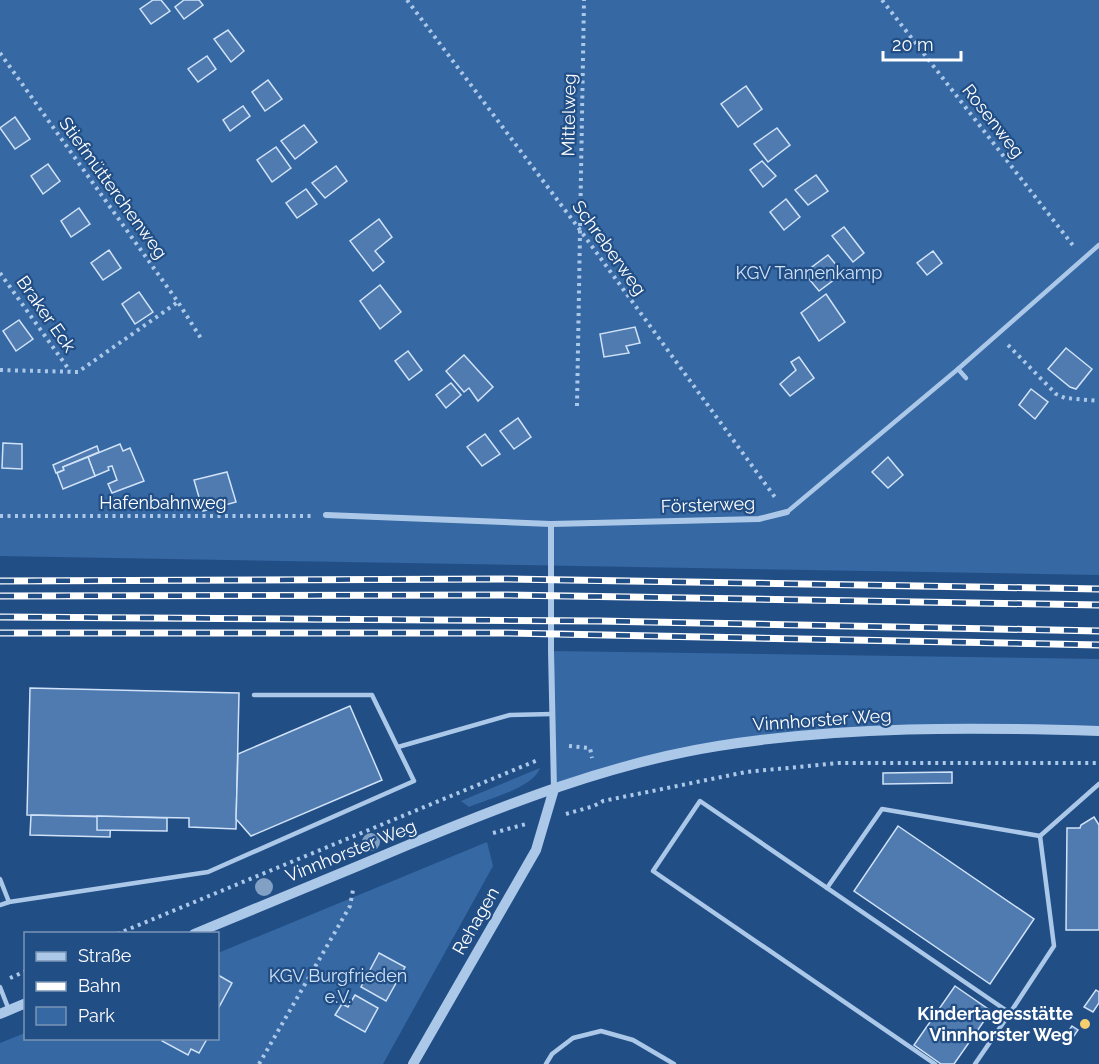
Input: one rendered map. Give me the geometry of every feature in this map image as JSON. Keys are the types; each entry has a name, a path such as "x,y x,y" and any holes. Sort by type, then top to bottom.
{"street":[{"name":"Försterweg","path":"326,514 551,524 759,519 787,512"},
{"path":"551,524 554,789"},
{"name":"Vinnhorster Weg","path":"196,932 485,813 554,789 652,760 716,746 854,732 944,729 1099,731"},
{"name":"Rehagen","path":"414,1064 536,850 554,789"},
{"path":"4,1012 24,1004"}],"lane":[{"name":"Försterweg","path":"787,512 998,335 1099,245"},
{"path":"958,369 966,378"},
{"path":"0,905 208,872 414,781 372,695 254,695"},
{"path":"398,747 510,715 552,714"},
{"path":"1040,836 1099,784"},
{"path":"935,1064 653,871 700,801 1010,1013"},
{"path":"827,888 882,809 1040,836"},
{"path":"975,1064 1054,946 1040,836"},
{"path":"0,879 9,902"},
{"path":"0,987 4,1012"},
{"path":"546,1064 552,1054 573,1038 601,1031 633,1040 674,1064"}],"path":[{"name":"Schreberweg","path":"406,0 580,230 787,512"},
{"name":"Mittelweg","path":"577,406 584,0"},
{"name":"Rosenweg","path":"882,0 1083,259"},
{"name":"Stiefmütterchenweg","path":"0,53 202,339"},
{"name":"Braker Eck","path":"0,273 70,371"},
{"path":"0,370 78,372 178,302"},
{"path":"998,335 1056,394 1065,398 1099,401"},
{"name":"Hafenbahnweg","path":"0,516 302,517 326,514"},
{"path":"119,932 553,753"},
{"path":"492,833 594,806 603,801 746,772 839,763 1099,763"},
{"path":"342,894 363,886"},
{"path":"259,1064 350,906 352,890"}],"green space":[{"name":"KGV Tannenkamp","path":"0,0 1099,0 1099,575 0,556"},
{"path":"551,651 1099,659 1099,731 944,730 716,746 554,789"},
{"path":"540,768 529,781 509,792 469,807 461,801"},
{"name":"KGV Burgfrieden e.V.","path":"487,842 493,866 383,1064 0,1064 0,1043 24,1033 24,1040 219,1040 219,953"}],"building":[{"path":"153,0 161,0 170,11 151,24 140,9"},
{"path":"184,0 199,0 203,5 184,19 175,7"},
{"path":"228,30 244,51 231,62 214,39"},
{"path":"207,56 216,69 198,82 188,69"},
{"path":"268,80 282,99 265,111 252,92"},
{"path":"746,86 762,109 738,127 721,104"},
{"path":"243,106 250,116 230,131 223,120"},
{"path":"15,117 30,139 15,149 0,128"},
{"path":"304,125 317,142 295,159 281,141"},
{"path":"777,128 790,145 768,162 754,144"},
{"path":"276,147 291,168 272,182 257,160"},
{"path":"762,161 776,176 763,187 750,170"},
{"path":"48,164 60,181 43,194 31,176"},
{"path":"336,166 347,181 325,198 312,183"},
{"path":"816,175 828,191 808,205 795,190"},
{"path":"306,189 317,204 297,218 286,203"},
{"path":"786,199 800,217 784,230 770,212"},
{"path":"79,208 90,224 71,237 61,221"},
{"path":"379,219 392,237 375,251 384,262 373,271 350,241"},
{"path":"844,227 864,253 853,262 832,236"},
{"path":"109,250 121,268 103,280 91,263"},
{"path":"933,251 942,263 927,275 917,263"},
{"path":"828,255 843,273 819,291 804,273"},
{"path":"380,285 401,312 380,329 360,301"},
{"path":"139,292 153,312 135,324 122,304"},
{"path":"826,294 845,322 819,341 801,313"},
{"path":"19,320 33,339 16,351 3,331"},
{"path":"635,327 640,343 626,346 629,353 604,357 600,334"},
{"path":"1066,348 1092,369 1076,389 1070,387 1048,369"},
{"path":"408,351 422,370 409,380 395,361"},
{"path":"464,355 493,387 478,401 469,388 464,392 446,371"},
{"path":"799,357 814,378 790,396 780,384 796,370 791,362"},
{"path":"451,383 461,395 446,408 436,395"},
{"path":"1031,389 1048,402 1035,419 1019,405"},
{"path":"518,418 531,437 514,449 500,431"},
{"path":"485,434 500,454 482,466 467,447"},
{"path":"3,443 22,444 22,469 2,468"},
{"path":"120,444 123,451 130,448 144,481 112,493 108,484 117,480 112,466 108,467 109,470 95,476 88,457"},
{"path":"97,446 99,452 63,467 64,470 56,473 53,465"},
{"path":"88,457 95,476 63,489 57,473 64,470 63,467"},
{"path":"888,457 903,475 888,488 872,472"},
{"path":"227,472 236,502 203,511 194,480"},
{"path":"30,688 239,693 236,829 189,827 189,818 27,815"},
{"path":"350,706 382,780 251,836 236,819 238,754"},
{"path":"952,772 952,783 883,784 883,773"},
{"path":"31,815 111,817 110,837 30,835"},
{"path":"97,816 167,818 167,831 97,830"},
{"path":"1094,817 1099,825 1099,930 1066,930 1067,828 1080,828"},
{"path":"898,826 1034,919 990,984 854,891"},
{"path":"379,953 405,967 386,1001 361,987"},
{"path":"219,976 232,983 219,1007"},
{"path":"955,986 991,1011 954,1064 941,1064 914,1045"},
{"path":"1096,990 1099,992 1099,1003 1093,1012 1084,1007"},
{"path":"355,995 378,1008 365,1032 335,1015 342,1004 348,1007"},
{"path":"1072,1026 1078,1030 1069,1043 1063,1039"},
{"path":"206,1040 199,1053 191,1049 188,1055 162,1041"}],"railway":[{"path":"0,581 504,579 1099,589"},
{"path":"0,596 506,595 1099,605"},
{"path":"0,617 599,621 1099,631"},
{"path":"0,633 504,633 1099,645"}],"place":[{"name":"Kindertagesstätte Vinnhorster Weg","path":"1085,1024"}]}
